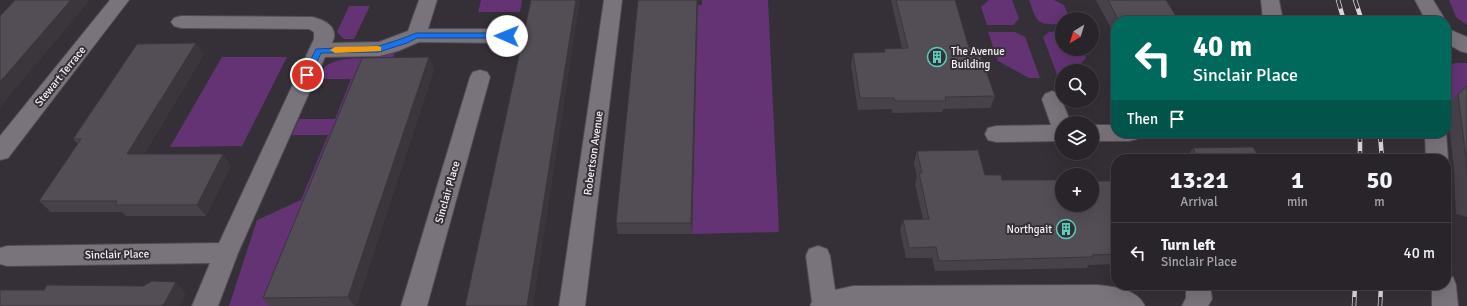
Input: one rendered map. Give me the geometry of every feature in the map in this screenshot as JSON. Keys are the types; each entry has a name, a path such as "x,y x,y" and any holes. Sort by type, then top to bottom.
{"street":[{"name":"Stewart Terrace","path":"0,152 120,0"},
{"path":"416,35 428,0"},
{"name":"Robertson Avenue","path":"572,306 614,0"},
{"path":"1270,0 1272,16"},
{"path":"1424,0 1433,16"},
{"path":"181,22 312,23 324,30 324,38 226,253 205,306"},
{"path":"318,50 379,49 404,41 416,35 507,36"},
{"name":"Sinclair Place","path":"414,306 480,77"},
{"path":"1052,99 1058,116"},
{"path":"996,134 1055,133"},
{"path":"1099,133 1111,133"},
{"path":"1436,138 1437,154"},
{"name":"Sinclair Place","path":"7,256 226,253"},
{"path":"818,256 824,305 853,297 1098,296 1116,298 1132,306"},
{"path":"1195,306 1199,298 1198,290"},
{"path":"1444,290 1445,306"}],"shaded area":[{"path":"481,0 522,0 520,12 478,12"},
{"path":"702,0 768,0 779,232 692,234 696,41 695,5 702,5"},
{"path":"989,0 1012,0 1019,19 1013,25 987,25 981,7"},
{"path":"1029,0 1054,0 1064,5 1067,12 1055,12 1055,24 1043,23 1036,18"},
{"path":"1449,0 1467,0 1467,25 1456,17"},
{"path":"349,6 370,6 354,39 344,39 337,32"},
{"path":"988,32 1015,32 1025,37 1040,78 1029,78 998,61"},
{"path":"1049,32 1055,32 1055,56 1085,56 1086,58 1080,64 1055,64 1055,69 1043,37"},
{"path":"395,52 273,306 229,306 257,220 301,200 328,135 292,135 299,119 335,119 351,79 317,79 321,72 331,63 345,59 367,58"},
{"path":"222,57 287,57 242,146 170,147"},
{"path":"1455,63 1467,63 1467,87 1462,107 1451,103 1451,65"}],"building":[{"path":"15,0 71,0 0,82 0,16"},
{"path":"531,0 576,0 527,306 465,306"},
{"path":"638,0 697,0 691,223 616,223"},
{"name":"The Avenue Building","path":"896,0 955,0 969,48 978,48 995,96 945,97 946,101 895,101 894,98 860,98 853,53 885,52 884,49 908,48"},
{"path":"1108,0 1166,0 1176,16 1116,16"},
{"path":"196,43 127,154 223,154 197,205 115,205 117,201 39,201 81,139 73,139 137,44"},
{"path":"429,57 348,297 263,298 362,58"},
{"path":"1467,86 1467,173 1458,94"},
{"path":"1253,147 1257,154 1196,154 1193,148"},
{"path":"978,150 985,175 1001,175 1002,180 1055,180 1055,212 1099,212 1099,181 1111,181 1111,254 1092,255 1093,257 939,261 936,247 909,248 903,220 929,219 919,173 922,173 917,151"},
{"path":"152,281 176,282 164,304 160,306 0,306 0,290 44,290 47,285 143,286"}],"railway":[{"path":"1338,0 1343,16"},
{"path":"1355,0 1360,16"},
{"path":"1360,138 1360,154"},
{"path":"1380,138 1382,154"},
{"path":"1354,306 1355,290"},
{"path":"1380,306 1381,290"}],"slow traffic":[{"path":"335,50 378,49"}],"place":[{"name":"The Avenue Building","path":"937,57"},
{"name":"Northgait","path":"1066,229"}],"route":[{"path":"307,75 318,50 379,49 391,46 416,35 507,36"}]}
